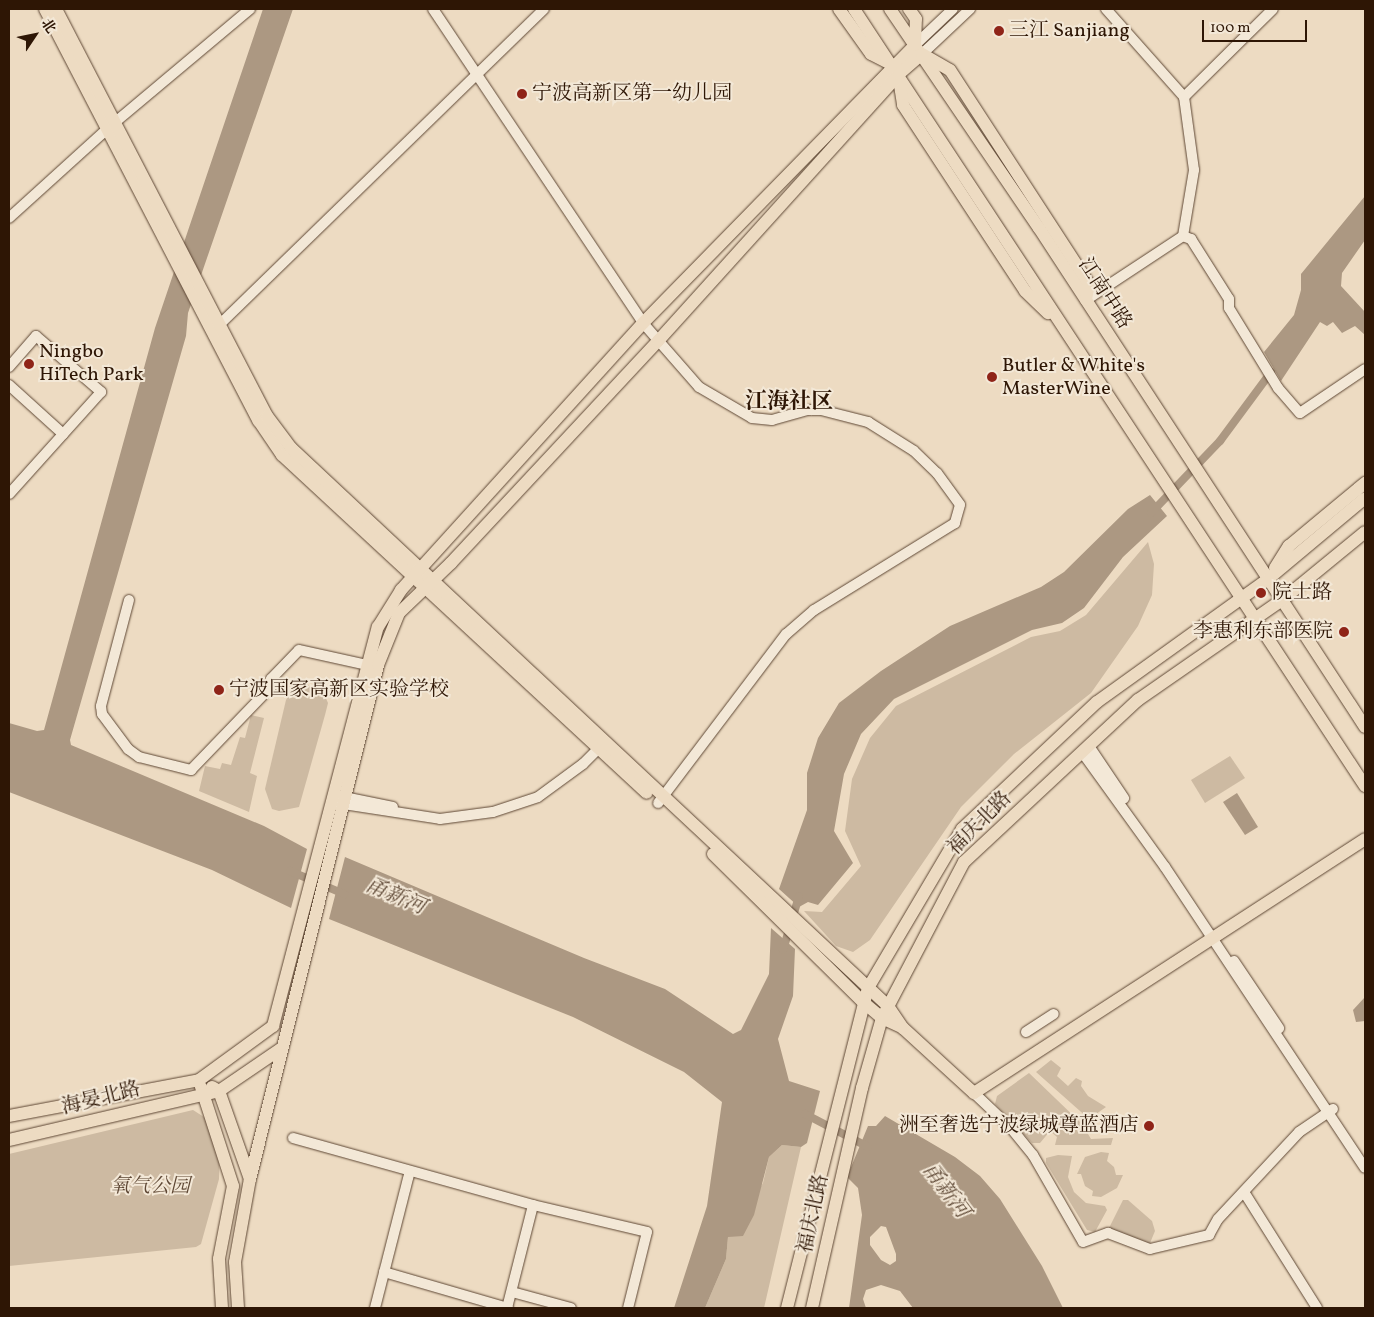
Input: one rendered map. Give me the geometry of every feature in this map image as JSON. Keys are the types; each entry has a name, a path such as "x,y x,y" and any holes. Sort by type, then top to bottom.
{"main road":[{"path":"45,9 111,125"},
{"path":"56,9 111,125 216,328 267,416 291,448 417,573 600,744 888,1006 903,1028 974,1093 1365,839"},
{"path":"839,9 870,54 896,70"},
{"path":"854,9 896,70 1239,598 1365,786"},
{"name":"江南中路","path":"890,9 1086,300 1365,727"},
{"path":"238,1308 235,1262 250,1179 334,846 339,800 367,665 378,627 401,590 643,323 918,49 916,19 909,9"},
{"path":"199,1080 273,1026 322,842 339,800 378,665 399,613 429,584 658,341 896,70"},
{"path":"1268,579 1289,546 1365,482"},
{"name":"福庆北路","path":"787,1308 823,1172 863,1002 868,988 962,829 1096,702 1268,579 1365,498"},
{"name":"福庆北路","path":"812,1308 862,1088 882,1018 964,862 1138,700 1282,600 1365,532"},
{"path":"1282,600 1312,583 1365,542"},
{"path":"661,800 798,940 863,1002 882,1018 903,1028"},
{"path":"219,1091 282,1048"},
{"path":"199,1080 219,1091 250,1179"},
{"path":"199,1080 233,1186 219,1259 222,1308"},
{"name":"海晏北路","path":"9,1116 199,1080"},
{"name":"海晏北路","path":"9,1140 202,1093 219,1091"}],"street":[{"path":"9,218 111,125 250,9"},
{"path":"433,9 643,323 699,387 752,418 772,420 807,410 821,410 868,422 887,431 937,473 960,505 955,523 814,610 786,634 661,800"},
{"path":"216,328 544,9"},
{"path":"918,49 953,9"},
{"path":"918,49 970,9"},
{"path":"1086,300 1183,236 1194,170 1184,97 1106,9"},
{"path":"1184,97 1273,9"},
{"path":"1183,236 1191,239 1228,299 1229,308 1255,352 1278,388 1300,414 1365,369"},
{"path":"9,367 36,336 101,392 9,494"},
{"path":"9,385 63,434"},
{"path":"129,600 101,706 102,714 128,749 139,757 191,770 271,687 271,678 300,650 367,665"},
{"path":"339,800 440,813 486,808 532,794 574,766 600,744"},
{"path":"1085,749 1331,1110 1365,1155"},
{"path":"1026,1032 1054,1014"},
{"path":"974,1093 1011,1128 1033,1155 1082,1242 1108,1232 1139,1247 1150,1249 1208,1235 1299,1132 1331,1110"},
{"path":"1331,1110 1365,1168"},
{"path":"293,1138 533,1205 647,1232 628,1308"},
{"path":"375,1308 410,1171"},
{"path":"1244,1192 1317,1308"},
{"path":"384,1272 508,1308 533,1205"},
{"path":"512,1292 571,1308"}],"green space":[{"path":"1148,542 1154,564 1152,595 1138,626 1091,693 1014,754 961,807 870,940 853,952 836,946 804,911 822,912 861,866 845,831 852,779 870,738 896,706 1031,637 1060,631 1086,615"},
{"path":"306,684 324,694 328,703 299,807 279,811 272,809 265,789 286,700 293,689"},
{"path":"251,715 264,718 250,773 257,776 249,812 199,791 205,766 220,769 222,763 231,765 240,737 245,738"},
{"path":"1230,756 1245,778 1205,803 1191,780"},
{"path":"1051,1060 1061,1068 1057,1076 1068,1086 1076,1078 1082,1081 1081,1086 1088,1096 1106,1107 1089,1119 1036,1072"},
{"path":"1029,1073 1082,1124 1091,1139 1113,1138 1111,1145 1055,1145 1057,1137 1050,1131 1040,1143 1032,1143 995,1104 997,1096"},
{"name":"氧气公园","path":"193,1110 215,1124 220,1137 219,1179 201,1244 196,1247 9,1266 9,1154"},
{"path":"782,1145 801,1147 764,1308 705,1308 726,1259 728,1237 763,1183 769,1157"},
{"path":"1101,1152 1109,1153 1107,1161 1114,1167 1116,1175 1123,1175 1117,1188 1101,1197 1092,1196 1093,1191 1085,1186 1081,1174 1077,1174 1085,1157"},
{"path":"1058,1155 1072,1156 1068,1177 1074,1192 1086,1203 1105,1206 1107,1210 1095,1232 1087,1230 1046,1163 1046,1158"},
{"path":"1123,1200 1128,1200 1152,1221 1155,1231 1150,1243 1142,1246 1109,1228"}],"water":[{"path":"263,9 293,9 188,313 186,336 70,740 71,745 264,826 307,849 291,908 212,870 9,792 9,723 37,731 44,730 155,328"},
{"path":"1365,196 1365,240 1342,273 1341,286 1365,312 1365,335 1355,326 1342,333 1333,322 1327,326 1320,322 1281,381 1264,352 1294,315 1301,290 1301,274"},
{"path":"1150,495 1167,516 1123,557 1084,608 1062,623 1032,630 894,699 861,734 844,774 834,831 853,863 818,905 808,902 799,907 779,889 807,810 807,773 818,738 839,703 881,671 950,626 1041,587 1064,572 1128,509"},
{"path":"1237,793 1258,827 1245,835 1223,802"},
{"path":"345,857 584,958 665,989 733,1034 741,1030 769,974 771,928 795,949 793,996 778,1039 789,1081 820,1091 807,1143 801,1147 782,1145 769,1157 754,1215 743,1236 728,1237 726,1259 705,1308 674,1308 707,1206 722,1102 684,1072 573,1017 329,919"},
{"path":"1365,997 1365,1021 1356,1022 1353,1010"},
{"path":"885,1116 955,1157 980,1176 1000,1199 1042,1266 1063,1308 913,1308 900,1291 881,1285 866,1290 863,1299 866,1308 849,1308 862,1215 858,1188 847,1177 868,1126 876,1126","holes":["881,1226 886,1227 896,1254 896,1261 890,1265 881,1260 870,1245 870,1237"]}],"waterway":[{"path":"1151,513 1220,441 1271,372"},
{"name":"甬新河","path":"290,871 344,894"},
{"path":"783,950 799,896"},
{"name":"甬新河","path":"805,1114 868,1147"}],"place":[{"name":"三江 Sanjiang","path":"999,31"},
{"name":"宁波高新区第一幼儿园","path":"522,94"},
{"name":"Ningbo HiTech Park","path":"29,364"},
{"name":"Butler & White's MasterWine","path":"992,377"},
{"name":"院士路","path":"1261,593"},
{"name":"李惠利东部医院","path":"1344,632"},
{"name":"宁波国家高新区实验学校","path":"219,690"},
{"name":"洲至奢选宁波绿城尊蓝酒店","path":"1149,1126"}],"district":[{"name":"江海社区","path":"789,403"}]}
